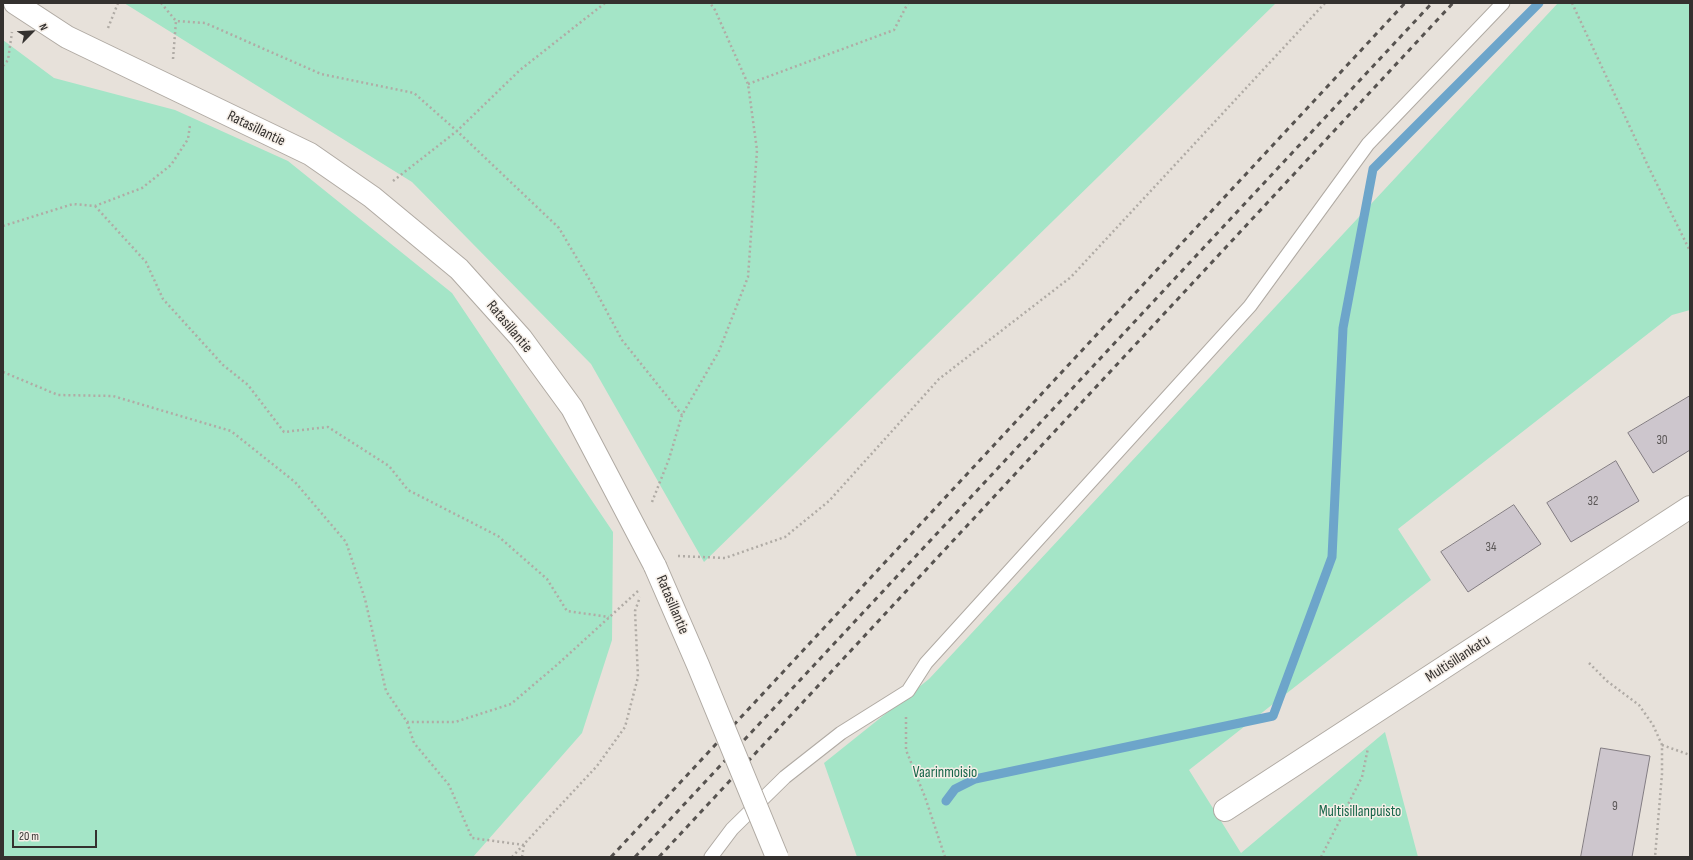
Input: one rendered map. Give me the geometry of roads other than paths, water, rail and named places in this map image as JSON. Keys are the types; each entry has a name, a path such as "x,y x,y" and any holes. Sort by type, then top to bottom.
{"street":[{"name":"Ratasillantie","path":"16,4 67,37 310,154 372,197 459,269 521,338 572,408 655,566 777,857"},
{"name":"Multisillankatu","path":"1225,810 1690,506"}],"lane":[{"path":"711,857 732,829 786,777 841,733 908,691 926,663 1250,306 1368,144 1503,3"}],"waterway":[{"path":"946,801 955,789 975,779 1273,716 1332,557 1343,328 1373,169 1539,3"}],"railway":[{"path":"611,857 1405,3"},
{"path":"635,857 1432,3"},
{"path":"659,857 1453,3"}],"park label":[{"name":"Vaarinmoisio","path":"945,773"},
{"name":"Multisillanpuisto","path":"1360,812"}]}
